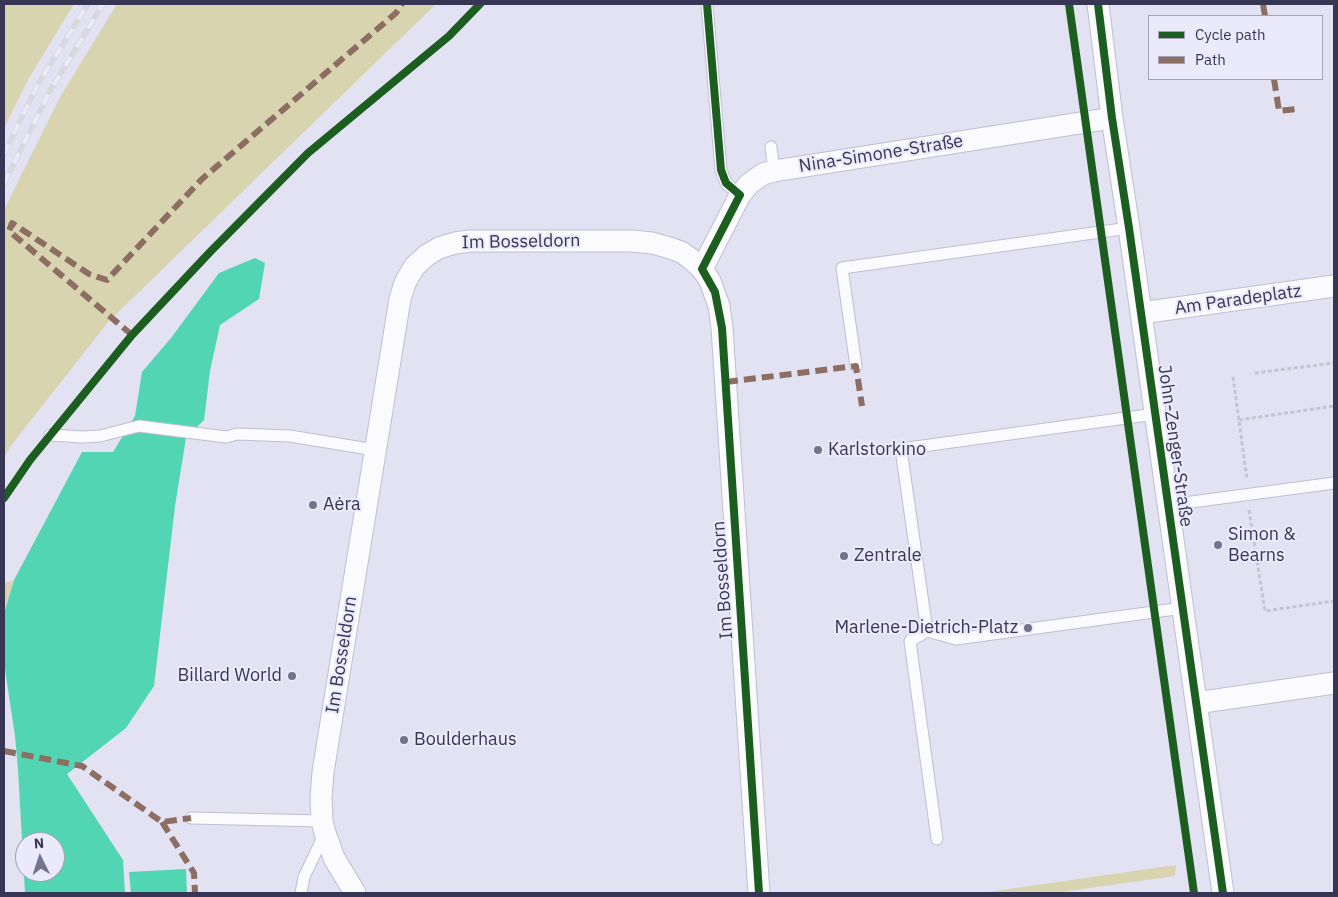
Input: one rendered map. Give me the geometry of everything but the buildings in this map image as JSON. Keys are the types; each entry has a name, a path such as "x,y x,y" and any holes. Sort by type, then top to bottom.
{"street":[{"name":"John-Zenger-Straße","path":"1098,4 1112,118 1156,414 1223,893"},
{"name":"Nina-Simone-Straße","path":"702,269 740,196 749,184 763,174 1112,118"},
{"name":"Im Bosseldorn","path":"355,893 334,858 324,827 321,798 323,772 400,298 405,284 414,267 427,255 439,248 455,243 470,241 632,241 652,242 681,252 702,269 715,292 719,306 759,893"},
{"name":"Am Paradeplatz","path":"1141,314 1334,286"},
{"path":"1196,702 1334,683"}],"lane":[{"path":"707,4 721,170 726,183 740,196"},
{"path":"771,147 774,171"},
{"path":"856,366 842,268 1129,228"},
{"path":"928,631 901,449 1156,414"},
{"path":"50,435 100,436 139,426 226,437 237,434 290,436 375,450"},
{"path":"1169,505 1334,483"},
{"path":"937,839 910,641 928,631 956,639 1183,608"},
{"path":"191,818 324,827 304,877 301,893"}],"path":[{"path":"1255,373 1334,362"},
{"path":"1233,377 1265,611 1334,601"},
{"path":"1239,420 1334,406"}],"shaded area":[{"path":"4,4 74,4 29,78 4,128"},
{"path":"117,4 436,4 108,322 10,447 4,458 4,210 60,97"},
{"path":"255,258 265,263 259,299 220,325 210,371 204,420 186,438 175,506 154,686 126,728 67,774 123,860 125,893 25,893 24,882 65,882 65,832 22,832 15,736 4,663 4,614 14,580 82,452 113,452 135,416 142,372 171,338 219,273"},
{"path":"14,580 4,614 4,583"},
{"path":"1176,865 1175,876 1055,893 981,893"},
{"path":"186,869 187,893 131,893 129,872"}],"railway":[{"path":"4,154 38,84 88,4"},
{"path":"4,183 50,91 103,4"}],"marked path":[{"path":"132,335 9,231 12,223 89,274 107,280 202,179 396,13 402,4"},
{"path":"1263,4 1265,15"},
{"path":"1274,80 1279,111 1297,109"},
{"path":"726,382 856,366 862,406"},
{"path":"4,751 82,766 162,822 191,818"},
{"path":"162,822 194,873 195,893"}],"cycle path":[{"path":"4,498 30,460 132,335 210,252 308,153 449,36 480,4"},
{"path":"707,4 721,170 726,183 740,195 702,269 715,292 722,328 759,893"},
{"path":"1069,4 1194,893"},
{"path":"1098,4 1112,118 1223,893"}],"place":[{"name":"Karlstorkino","path":"818,450"},
{"name":"Aėra","path":"313,505"},
{"name":"Simon & Bearns","path":"1218,545"},
{"name":"Zentrale","path":"844,556"},
{"name":"Marlene-Dietrich-Platz","path":"1028,628"},
{"name":"Billard World","path":"292,676"},
{"name":"Boulderhaus","path":"404,740"}]}
